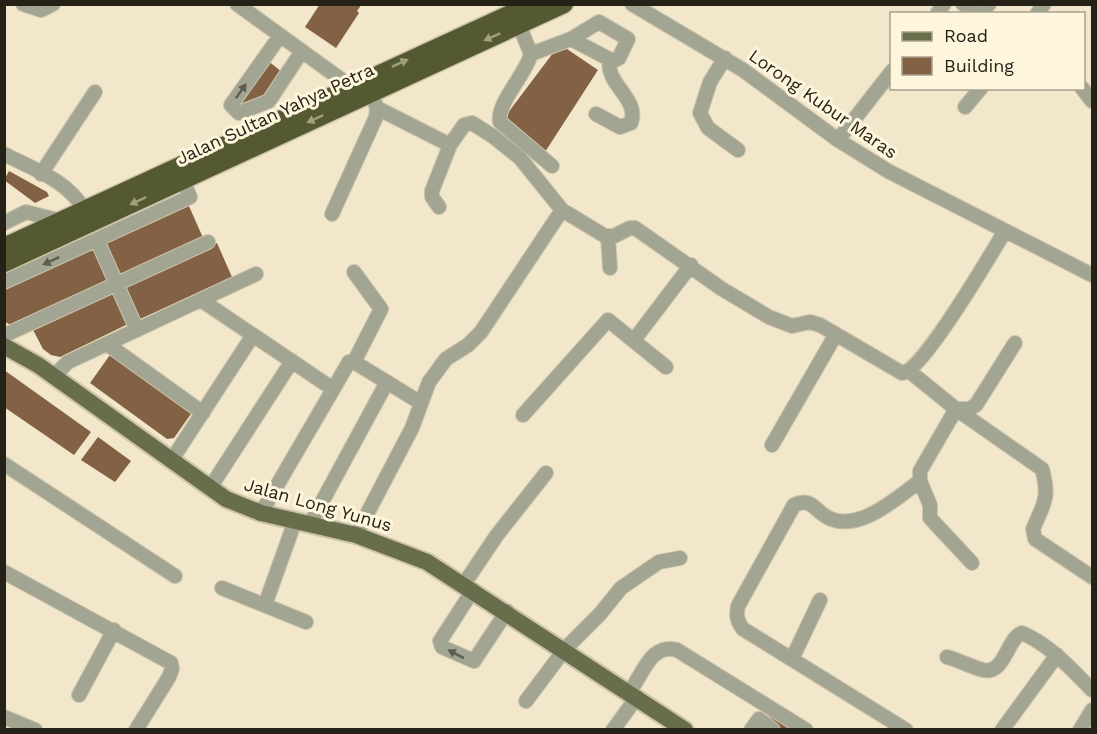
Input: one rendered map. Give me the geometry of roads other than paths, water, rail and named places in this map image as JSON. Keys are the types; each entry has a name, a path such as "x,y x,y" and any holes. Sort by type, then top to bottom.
{"highway":[{"name":"Jalan Sultan Yahya Petra","path":"4,247 350,87 522,11 564,4"},
{"name":"Jalan Sultan Yahya Petra","path":"5,263 183,180 374,101 522,11"}],"main road":[{"name":"Jalan Long Yunus","path":"5,334 53,377 226,499 261,513 356,535 407,552 507,611 685,729"},
{"name":"Jalan Long Yunus","path":"4,346 38,365"}],"street":[{"path":"23,4 41,10 53,4"},
{"path":"237,4 350,87"},
{"name":"Lorong Kubur Maras","path":"632,4 725,58 838,140 888,171 1092,275"},
{"path":"522,11 531,54 499,116 504,127 552,166"},
{"path":"531,54 571,39 594,22 603,22 628,39 619,58 610,59 571,39"},
{"path":"280,36 231,105 239,113 268,101 302,51"},
{"path":"725,58 710,82 700,113 708,128 738,150"},
{"path":"596,114 620,127 631,123 634,116 631,105 610,72 610,59"},
{"path":"838,140 890,72"},
{"path":"965,107 979,90"},
{"path":"41,174 95,92"},
{"path":"374,101 450,145"},
{"path":"332,214 376,117 374,101"},
{"path":"439,207 433,199 432,191 450,145 464,125 472,123 520,158 562,210 608,237 635,228 692,265 722,289 769,317 792,326 810,322 836,334 898,371 909,371 956,409 1042,469 1048,490 1044,506 1033,529 1035,539 1092,577"},
{"path":"4,154 74,192 84,210"},
{"path":"4,282 190,197 183,180"},
{"path":"356,535 412,428 430,379 446,359 468,345 481,332 562,210"},
{"path":"4,223 26,212 61,221"},
{"path":"909,371 940,333 1005,231"},
{"path":"608,237 610,268"},
{"path":"97,240 137,330"},
{"path":"5,334 208,242"},
{"path":"634,340 692,265"},
{"path":"261,513 347,364 354,362 381,309 354,272"},
{"path":"53,377 68,362 256,274"},
{"path":"201,300 333,389"},
{"path":"523,415 608,320 666,367"},
{"path":"772,445 836,334"},
{"path":"171,461 253,335"},
{"path":"956,409 969,409 976,405 1015,343"},
{"path":"107,344 203,412"},
{"path":"210,488 292,361"},
{"path":"354,362 421,403"},
{"path":"265,605 302,522 387,382"},
{"path":"956,409 923,462 920,481 930,505 930,518 972,563"},
{"path":"4,464 176,576"},
{"path":"507,611 474,661 442,647 440,641 497,535 546,473"},
{"path":"906,729 743,629 737,622 736,615 738,606 794,505 802,501 810,502 832,520 848,520 877,513 920,481"},
{"path":"526,701 565,649 600,614 621,588 659,562 680,558"},
{"path":"4,572 167,660 172,666 169,677 136,729"},
{"path":"222,588 306,622"},
{"path":"792,659 820,600"},
{"path":"79,695 114,630"},
{"path":"947,657 983,670 990,670 1007,655 1015,637 1022,633 1038,640 1057,655 1092,690"},
{"path":"613,729 654,654 660,648 668,647 677,650 806,729"},
{"path":"1002,729 1057,655"},
{"path":"1080,729 1092,710"},
{"path":"4,717 35,729"},
{"path":"751,729 759,718 773,729"}]}
